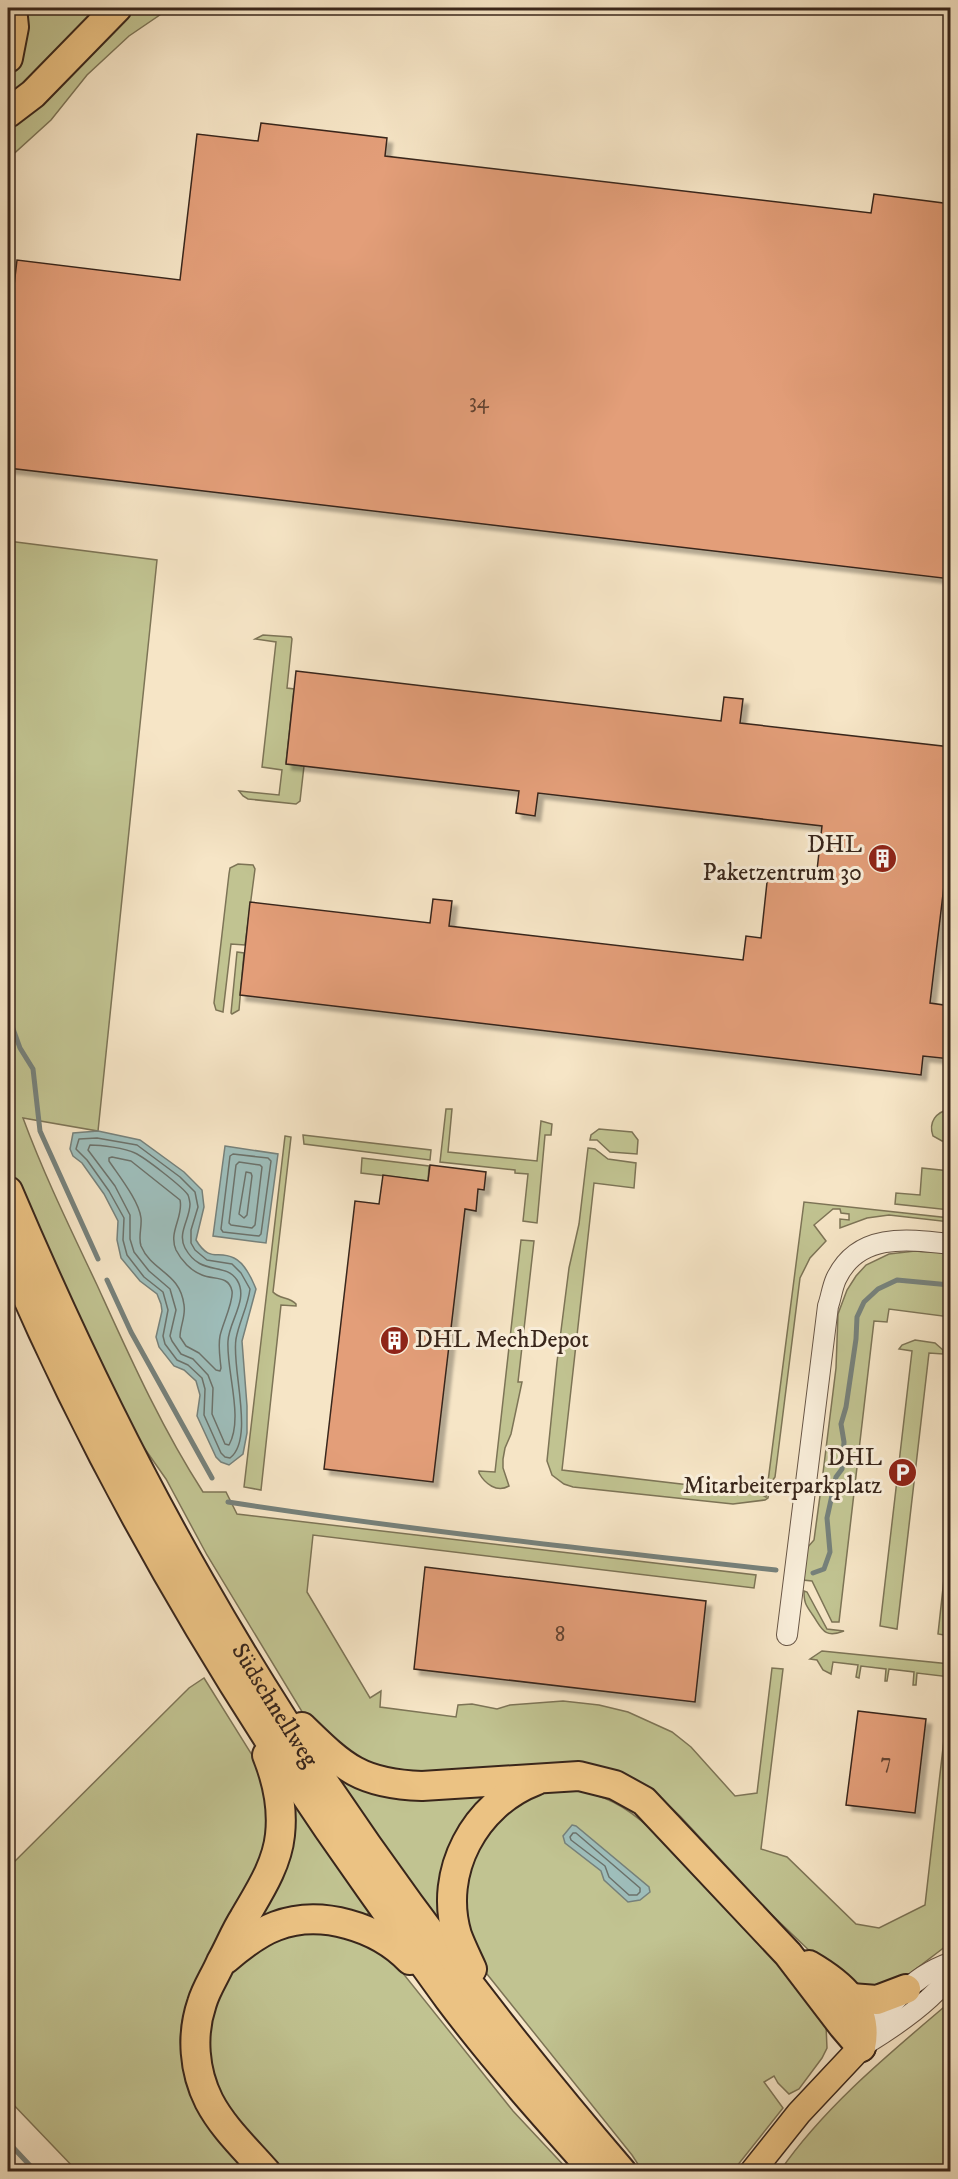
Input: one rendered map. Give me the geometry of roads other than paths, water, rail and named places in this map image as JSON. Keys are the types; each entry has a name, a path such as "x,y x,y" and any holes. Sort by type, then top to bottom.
{"highway":[{"path":"8,58 14,27 12,8"},
{"path":"8,113 33,94 117,8"},
{"name":"Südschnellweg","path":"8,1191 49,1287 135,1464 201,1585 304,1796 450,2001 595,2172"},
{"name":"Südschnellweg","path":"8,1253 71,1392 116,1480 182,1599 491,2012 622,2172"},
{"path":"258,1703 343,1766 369,1778 398,1785 422,1786 579,1776 597,1779 631,1792 644,1801 789,1954 861,2047"},
{"path":"258,1703 281,1814 280,1836 274,1860 262,1887 241,1922 202,2003 197,2020 196,2058 200,2079 208,2100 219,2118 266,2172"},
{"path":"491,2012 457,1935 453,1909 453,1887 457,1866 464,1846 475,1827 489,1811 514,1791 543,1778"},
{"path":"220,1965 249,1941 277,1926 298,1920 321,1920 343,1924 382,1938 401,1950 450,2001"},
{"path":"789,1954 821,1972 851,1998 863,2022 864,2034 861,2047"},
{"path":"851,1998 877,2000 906,1989"}],"main road":[{"path":"752,2172 799,2113 861,2047"}],"street":[{"path":"787,1635 828,1306 836,1280 847,1262 862,1250 885,1241 909,1239 951,1244"},
{"path":"861,2047 879,2017 906,1989 921,1977 951,1963"},
{"path":"861,2047 907,2016 951,1974"}],"water":[{"path":"98,1131 140,1140 184,1172 202,1190 204,1207 196,1240 210,1254 228,1256 238,1260 248,1272 256,1289 242,1341 247,1433 243,1454 229,1465 216,1457 197,1416 200,1395 196,1381 184,1370 174,1366 159,1347 156,1337 162,1311 157,1294 140,1281 121,1258 117,1240 118,1221 104,1194 82,1163 73,1156 70,1149 73,1133"},
{"path":"225,1146 278,1154 266,1243 213,1236"},
{"path":"572,1825 649,1887 650,1892 640,1900 628,1902 604,1880 601,1871 565,1843 563,1836"}],"waterway":[{"path":"8,1015 20,1048 33,1069 40,1131 98,1259"},
{"path":"107,1280 131,1332 212,1478"},
{"path":"813,1573 824,1569 830,1552 827,1518 836,1477 842,1469 844,1442 841,1424 846,1407 857,1317 864,1302 878,1289 897,1280 950,1285"},
{"path":"228,1502 433,1531 776,1570"},
{"path":"8,2142 36,2172"}],"place":[{"name":"DHL Paketzentrum 30","path":"883,859"},
{"name":"DHL MechDepot","path":"394,1340"},
{"name":"DHL Mitarbeiterparkplatz","path":"903,1472"}]}
